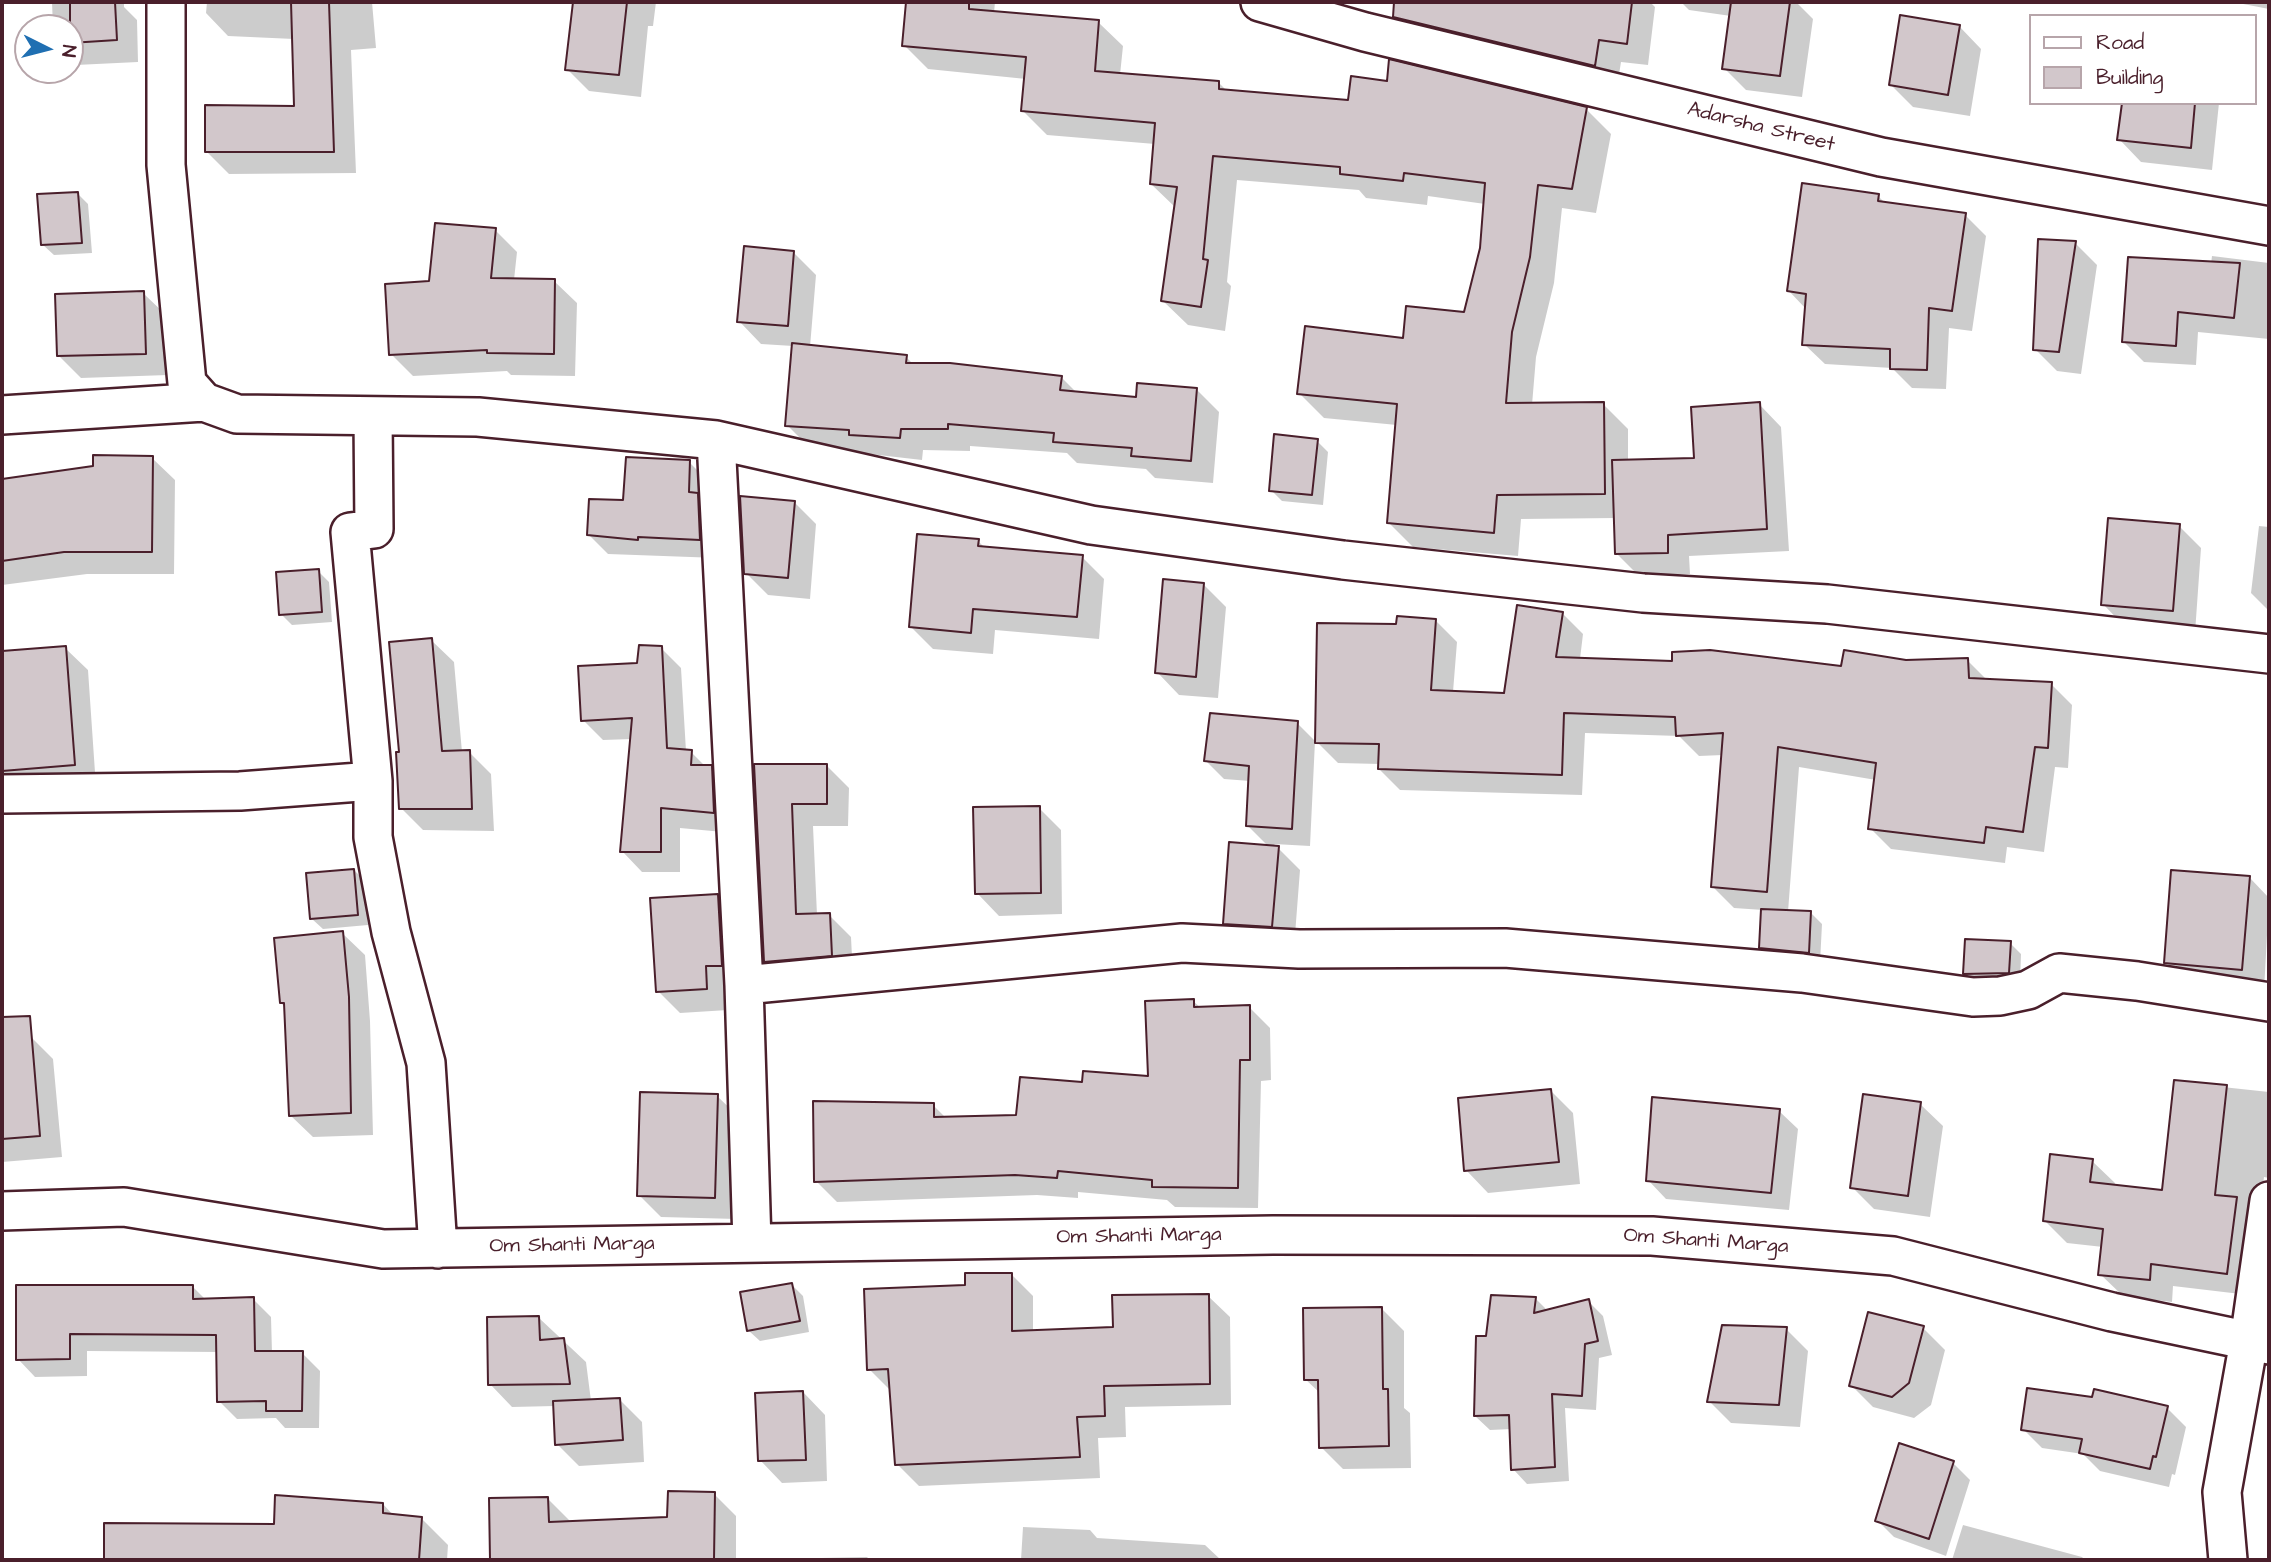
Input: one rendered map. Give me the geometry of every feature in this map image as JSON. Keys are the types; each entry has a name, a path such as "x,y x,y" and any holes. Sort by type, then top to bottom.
{"street":[{"path":"166,2 166,165 187,383 204,401 237,414 478,417 716,440 1091,525 1329,558 1643,593 1827,604 2269,654"},
{"name":"Adarsha Street","path":"1260,2 1368,17 1881,157 2269,226"},
{"path":"2,415 204,401"},
{"path":"373,416 374,529 350,532 373,781 373,836 391,932 426,1063 438,1249"},
{"path":"716,440 744,985 752,1243"},
{"path":"2,794 240,791 373,781"},
{"path":"744,985 1182,943 1299,949 1505,948 1802,973 1973,997 2000,996 2028,990 2059,973 2137,981 2269,1002"},
{"path":"2228,1560 2222,1492 2259,1343 2269,1201"},
{"name":"Om Shanti Marga","path":"2,1211 124,1207 383,1249 1273,1235 1652,1236 1893,1256 2112,1312 2259,1343"}],"building":[{"path":"70,2 115,2 117,40 84,42 84,14 70,14"},
{"path":"291,2 329,2 334,152 205,152 205,105 294,106"},
{"path":"573,2 627,2 619,75 565,70"},
{"path":"906,2 969,2 969,9 1099,20 1095,71 1219,81 1219,89 1348,100 1351,76 1387,81 1389,59 1587,107 1572,189 1538,185 1530,257 1512,332 1506,403 1604,402 1605,494 1497,495 1494,533 1387,523 1397,404 1297,394 1305,326 1403,338 1406,306 1464,312 1480,248 1485,183 1404,173 1403,181 1340,174 1340,167 1213,156 1203,259 1208,260 1201,307 1161,301 1177,187 1150,184 1155,123 1021,111 1026,57 902,46"},
{"path":"1394,2 1632,2 1627,44 1599,40 1595,66 1393,17"},
{"path":"1731,2 1790,2 1780,76 1722,69"},
{"path":"1900,15 1960,25 1948,95 1889,85"},
{"path":"2122,105 2195,105 2191,148 2117,140"},
{"path":"1802,183 1879,194 1878,201 1966,213 1952,311 1929,308 1927,370 1890,369 1890,349 1802,345 1806,294 1787,291"},
{"path":"78,192 82,243 41,245 37,194"},
{"path":"435,223 496,228 491,278 555,279 554,354 487,353 487,350 389,355 385,284 429,281"},
{"path":"2038,239 2076,241 2059,352 2033,350"},
{"path":"744,246 794,251 788,326 737,322"},
{"path":"2128,257 2240,263 2234,318 2178,312 2176,346 2122,342"},
{"path":"144,291 146,354 57,356 55,294"},
{"path":"792,343 907,355 906,363 950,363 1062,376 1060,390 1136,397 1137,383 1197,388 1191,461 1131,456 1132,448 1053,442 1054,433 948,424 948,429 901,429 900,438 849,435 849,430 785,426"},
{"path":"1760,402 1767,529 1668,535 1668,553 1615,554 1612,460 1694,458 1691,407"},
{"path":"1274,434 1318,439 1312,495 1269,491"},
{"path":"93,455 153,456 152,552 64,552 2,561 2,479 93,466"},
{"path":"626,457 690,460 689,492 698,493 700,540 638,537 638,540 587,535 589,499 623,500"},
{"path":"740,496 795,501 788,578 744,574"},
{"path":"2108,518 2180,524 2173,611 2101,605"},
{"path":"917,534 979,539 978,546 1083,555 1077,617 973,609 971,633 909,627"},
{"path":"319,569 322,612 279,615 276,572"},
{"path":"1163,579 1204,583 1196,677 1155,673"},
{"path":"1517,605 1563,612 1556,657 1672,661 1672,652 1710,650 1841,666 1844,650 1906,660 1968,658 1969,678 2052,682 2048,748 2035,747 2023,832 1986,827 1984,843 1868,829 1876,763 1778,747 1767,892 1711,887 1723,733 1676,736 1675,717 1564,713 1562,775 1378,769 1379,744 1315,743 1317,623 1396,624 1397,616 1436,619 1431,690 1504,693"},
{"path":"432,638 442,751 470,750 472,809 399,809 396,752 399,752 389,642"},
{"path":"639,645 662,646 667,748 692,750 691,765 712,765 714,813 661,808 661,852 620,852 632,718 581,721 578,666 637,663"},
{"path":"66,646 75,765 2,771 2,651"},
{"path":"1210,713 1298,721 1292,829 1246,826 1249,766 1204,761"},
{"path":"754,764 827,764 827,804 792,804 796,914 830,913 832,956 764,962"},
{"path":"1040,806 1041,893 975,894 973,807"},
{"path":"1229,842 1279,846 1272,927 1223,924"},
{"path":"354,869 358,915 310,919 306,873"},
{"path":"2171,870 2250,876 2242,970 2164,963"},
{"path":"718,894 722,966 706,966 707,989 656,992 650,898"},
{"path":"1761,909 1811,911 1809,953 1759,948"},
{"path":"343,931 349,997 351,1113 289,1116 284,1003 280,1003 274,938"},
{"path":"1965,939 2011,941 2009,973 1963,974"},
{"path":"1194,999 1194,1007 1250,1005 1250,1060 1240,1060 1238,1188 1152,1187 1152,1180 1058,1171 1057,1178 1015,1175 814,1182 813,1101 934,1103 934,1117 1016,1115 1020,1077 1082,1082 1083,1071 1148,1076 1145,1001"},
{"path":"30,1016 40,1136 2,1139 2,1017"},
{"path":"2174,1080 2227,1085 2215,1195 2237,1197 2227,1274 2151,1264 2150,1280 2098,1275 2103,1229 2043,1221 2050,1154 2093,1159 2090,1182 2162,1190"},
{"path":"1551,1089 1559,1162 1464,1171 1458,1098"},
{"path":"640,1092 718,1094 715,1198 637,1196"},
{"path":"1863,1094 1921,1102 1908,1196 1850,1188"},
{"path":"1652,1097 1780,1109 1771,1193 1646,1181"},
{"path":"965,1273 1012,1273 1012,1331 1113,1327 1112,1295 1209,1294 1210,1384 1104,1386 1105,1416 1077,1417 1080,1457 895,1465 888,1369 867,1370 864,1289 965,1285"},
{"path":"792,1283 800,1321 747,1331 740,1292"},
{"path":"16,1285 193,1285 193,1299 254,1297 255,1351 303,1351 302,1411 266,1411 266,1401 217,1402 216,1335 70,1334 70,1359 16,1360"},
{"path":"1491,1295 1536,1297 1534,1313 1589,1299 1598,1341 1585,1344 1582,1396 1552,1394 1555,1467 1511,1470 1509,1415 1474,1416 1476,1336 1486,1336"},
{"path":"1382,1307 1383,1389 1388,1389 1389,1446 1319,1448 1318,1380 1304,1380 1303,1308"},
{"path":"1868,1312 1924,1326 1909,1383 1892,1397 1849,1386"},
{"path":"539,1316 540,1340 564,1338 570,1384 488,1385 487,1317"},
{"path":"1722,1325 1787,1327 1779,1405 1707,1402"},
{"path":"2027,1388 2092,1397 2094,1389 2168,1406 2156,1457 2153,1456 2150,1469 2079,1453 2082,1439 2021,1430"},
{"path":"803,1391 806,1460 758,1461 755,1393"},
{"path":"620,1398 623,1440 555,1445 553,1401"},
{"path":"1899,1443 1954,1461 1929,1539 1875,1521"},
{"path":"668,1491 715,1492 714,1560 490,1560 489,1498 548,1497 549,1522 667,1517"},
{"path":"275,1495 383,1503 383,1513 422,1517 419,1560 104,1560 104,1523 274,1524"}]}
